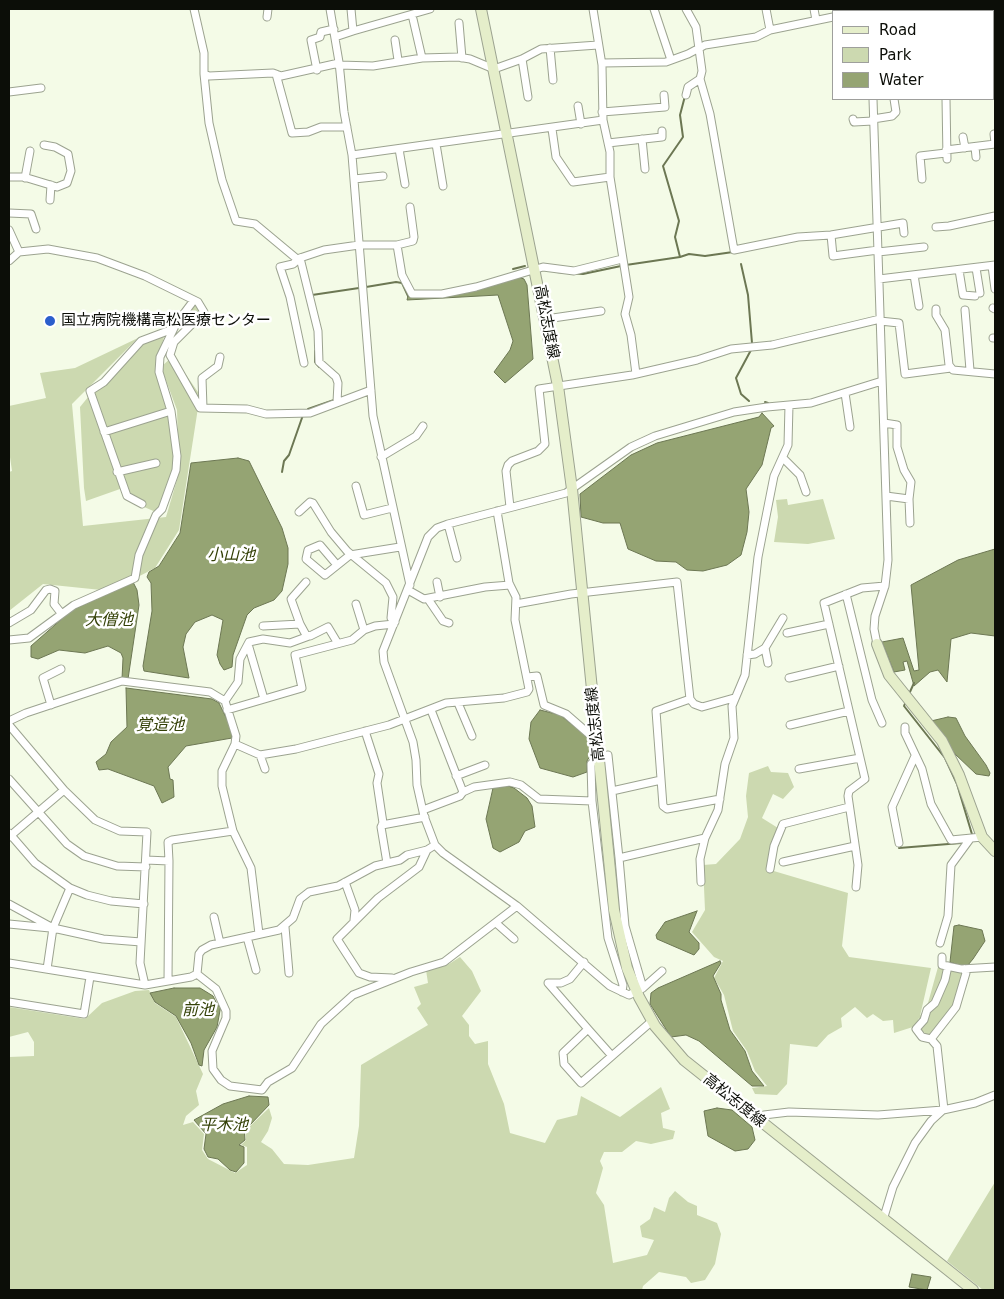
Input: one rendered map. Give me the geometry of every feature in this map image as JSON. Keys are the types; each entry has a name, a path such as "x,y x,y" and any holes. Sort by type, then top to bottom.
{"main road":[{"name":"高松志度線","path":"481,9 536,270 558,386 572,489 615,917 622,953 640,990 652,1022 666,1041 684,1060 882,1220 973,1290"},
{"path":"876,644 889,676 942,741 949,753 982,838 995,851"}],"street":[{"path":"194,9 204,53 209,123 222,180 236,221 255,224 299,259 318,330 319,362 336,378 338,383 337,402"},
{"path":"330,9 352,155 373,416 409,587 424,599 484,587 510,585"},
{"path":"351,9 353,31"},
{"path":"335,38 430,9"},
{"path":"593,9 602,63 602,112 611,159 610,177 629,297 625,314 631,335 636,374"},
{"path":"654,9 671,60"},
{"path":"686,9 696,26 697,49 702,71 700,79 710,114 734,250 798,237 831,235 903,223 904,233"},
{"path":"766,9 770,30"},
{"path":"814,9 816,20"},
{"path":"870,10 887,10"},
{"path":"602,63 654,64 671,60 718,42 756,37 770,30 832,17"},
{"path":"413,19 422,58"},
{"path":"459,23 462,58"},
{"path":"317,70 311,40 320,37 321,32 334,29"},
{"path":"395,40 398,60"},
{"path":"204,74 209,76 276,74 281,76 339,64 373,66 398,60 422,58 462,58 494,69 522,59 541,49 598,45"},
{"path":"550,48 554,80"},
{"path":"522,59 528,97"},
{"path":"276,74 292,133 308,132 321,127 347,127"},
{"path":"686,95 688,87 700,79"},
{"path":"9,92 40,88"},
{"path":"602,112 665,106 664,95"},
{"path":"873,100 888,560 885,586 874,629 876,644"},
{"path":"853,119 854,122 892,116 896,112 894,100"},
{"path":"946,100 947,154"},
{"path":"578,106 581,124"},
{"path":"352,155 552,129 603,120"},
{"path":"552,129 556,157 573,182 610,177"},
{"path":"608,142 662,137 662,131"},
{"path":"922,179 920,156 947,154 965,148 995,144 994,134"},
{"path":"963,138 965,148"},
{"path":"642,139 645,169"},
{"path":"436,144 443,186"},
{"path":"9,177 25,178 52,185 62,186 67,183 70,178 68,154 55,147 44,146"},
{"path":"975,147 976,158"},
{"path":"399,149 405,184"},
{"path":"25,178 30,150"},
{"path":"354,179 383,176"},
{"path":"50,200 52,185"},
{"path":"304,363 290,297 280,267 293,264 299,259 324,250 359,245 397,245 413,240 410,207"},
{"path":"9,213 32,214 36,229"},
{"path":"936,227 995,216"},
{"path":"9,230 20,252"},
{"path":"831,235 833,256 924,247"},
{"path":"397,245 402,275 412,294 442,294 543,267 574,271 624,263"},
{"path":"9,261 20,252 48,249 97,258 128,269 194,300 202,307 204,312 174,342 170,355 200,408 246,409 266,414 310,413 370,390"},
{"path":"879,279 994,266 995,289"},
{"path":"959,270 963,295 977,294 976,268"},
{"path":"914,275 918,306"},
{"path":"9,640 28,638 61,613 135,578 139,555 156,515 162,509 176,470 177,456 171,411 159,372 160,357 173,328 194,300"},
{"path":"936,309 936,315 945,330 952,368"},
{"path":"965,310 965,334 970,370"},
{"path":"546,319 601,311"},
{"path":"510,507 506,471 512,461 544,448 546,439 539,389 636,374 697,360 731,349 772,345 880,320 900,323 905,374 952,368 995,374"},
{"path":"142,504 127,496 90,391 104,382 141,341 173,328"},
{"path":"203,408 202,378 218,366 220,357"},
{"path":"662,971 640,990 628,995 610,986 517,906 443,853 435,845 424,814 417,785 416,760 405,720 384,662 383,652 428,537 437,528 566,493 644,440 734,412 811,403 882,381"},
{"path":"845,393 850,427"},
{"path":"702,882 700,859 705,838 718,810 726,764 734,738 732,706 745,675 758,557 774,476 788,444 789,406"},
{"path":"104,432 171,411"},
{"path":"884,423 897,425 897,447 904,470 911,482 909,499 910,523"},
{"path":"382,457 416,436 423,426"},
{"path":"783,458 800,475 806,492"},
{"path":"117,472 156,463"},
{"path":"356,486 356,498 364,515 392,508"},
{"path":"886,496 909,499"},
{"path":"299,512 310,502 313,503 331,532 386,583 391,591 391,618 395,623"},
{"path":"235,744 260,755 296,749 405,720 446,703 523,694 529,688 515,620 516,604 510,585 497,511"},
{"path":"448,524 457,558"},
{"path":"338,565 320,545 308,550 306,559 324,575 338,565 353,554 400,546"},
{"path":"306,582 291,599 300,624 306,635 310,636"},
{"path":"437,582 440,597"},
{"path":"516,604 582,593 677,582 690,699 694,704 702,707 734,698"},
{"path":"856,887 858,865 849,807 849,791 865,779 824,603 862,588 885,586"},
{"path":"9,623 31,610 46,590 50,589 55,591 54,604 61,613"},
{"path":"846,594 872,700 882,723"},
{"path":"428,598 444,620 449,623"},
{"path":"356,604 364,630"},
{"path":"747,655 755,654 765,648 783,618"},
{"path":"227,710 302,688 295,655 337,642 352,640 364,630 375,626 395,623"},
{"path":"263,626 300,624"},
{"path":"787,633 829,624"},
{"path":"225,701 238,682 240,659 248,644 259,639 290,643 328,627 337,642"},
{"path":"248,644 264,698"},
{"path":"765,648 768,663"},
{"path":"789,678 839,666"},
{"path":"51,705 43,678 61,669"},
{"path":"526,677 537,676 544,705 566,714 597,741"},
{"path":"146,985 140,963 147,832 120,831 106,826 85,812 64,790 9,723 51,705 122,681 210,692 225,701 235,728 235,744 222,771 222,786 233,831 251,868 259,934"},
{"path":"690,699 656,711 663,806 667,809 720,799"},
{"path":"458,703 472,736"},
{"path":"431,710 463,792"},
{"path":"790,725 849,712"},
{"path":"905,727 915,756 922,769 931,804 951,840 982,838"},
{"path":"365,731 379,774 377,783 387,863"},
{"path":"260,755 265,769"},
{"path":"622,992 622,985 608,938 592,802 591,764 599,757 608,755 625,926 640,990"},
{"path":"899,843 892,807 915,756"},
{"path":"799,769 860,758"},
{"path":"456,776 485,765"},
{"path":"9,778 67,844 84,856 117,866 168,861"},
{"path":"612,791 661,780"},
{"path":"382,825 424,814 474,787 510,782 521,785 539,799 592,802"},
{"path":"64,790 10,835 35,863 70,888 87,896 111,902 144,904"},
{"path":"770,869 774,846 783,824 849,807"},
{"path":"168,980 168,842 233,831"},
{"path":"619,858 705,838"},
{"path":"940,943 948,916 951,865 970,839"},
{"path":"197,974 199,954 211,945 285,927 293,918 303,895 345,882 375,866 400,860 407,854 427,850 435,845"},
{"path":"783,862 855,846"},
{"path":"394,978 370,977 360,973 337,939 378,898 419,867 427,850"},
{"path":"345,882 354,906 354,920"},
{"path":"47,969 53,928 70,888"},
{"path":"9,904 53,928"},
{"path":"9,963 146,985 197,974 216,989 226,1011 226,1018 212,1051 213,1069 221,1080 230,1086 262,1090 268,1082 292,1068 321,1024 353,995 394,978 444,962 517,906"},
{"path":"214,916 220,943"},
{"path":"496,923 514,939"},
{"path":"9,924 53,928 103,939 141,942"},
{"path":"285,927 289,973"},
{"path":"247,937 256,970"},
{"path":"942,957 942,965 964,969 995,967"},
{"path":"584,962 570,979 561,983 548,984 612,1056"},
{"path":"944,1110 937,1046 931,1039 922,1037 916,1029 924,1020 926,1010 935,1003 945,980 948,966"},
{"path":"931,1039 956,1007 966,973 964,969"},
{"path":"9,1002 84,1014 90,977"},
{"path":"588,1029 563,1053 564,1064 581,1083 652,1022"},
{"path":"759,1122 764,1115 789,1112 878,1115 944,1110 975,1103 995,1095"},
{"path":"882,1220 893,1188 915,1143 931,1121 944,1110"}],"green space":[{"path":"195,302 203,313 185,328 182,326 164,337 158,358 169,413 175,469 158,513 128,500 120,489 86,501 80,407 93,391 142,343 163,336"},
{"path":"138,338 72,404 83,526 166,517 179,473 177,410 161,367 173,356 200,395 179,530 155,568 111,591 43,584 9,611 9,472 12,471 9,450 9,406 46,398 40,373 75,368"},
{"path":"787,499 788,505 823,499 835,539 808,544 774,542 778,517 776,500"},
{"path":"768,766 771,772 788,773 794,787 783,799 773,794 762,818 778,828 767,869 848,893 842,946 849,957 931,968 920,1016 928,1003 938,967 964,974 956,1005 930,1037 920,1029 919,1018 916,1026 894,1033 893,1020 883,1021 873,1014 867,1018 855,1007 841,1018 842,1027 828,1035 817,1047 790,1044 787,1084 777,1095 755,1094 752,1088 767,1086 755,1071 747,1051 733,1031 724,995 714,978 723,961 714,957 692,932 705,910 703,865 716,864 740,839 748,817 746,796 749,773"},
{"path":"460,957 472,971 481,991 462,1016 469,1025 469,1036 475,1044 488,1041 488,1064 504,1104 510,1133 545,1143 557,1120 577,1115 581,1096 620,1117 661,1087 670,1109 661,1113 663,1128 675,1131 673,1139 651,1144 636,1141 622,1152 604,1152 600,1161 603,1168 596,1193 604,1205 613,1263 647,1255 654,1240 642,1237 640,1226 650,1219 654,1207 665,1212 669,1198 675,1191 688,1202 697,1206 697,1215 717,1223 721,1234 715,1264 705,1280 691,1283 686,1277 659,1272 643,1286 642,1290 9,1290 9,1057 34,1056 34,1042 28,1032 9,1037 9,1007 85,1019 102,1003 135,991 149,990 155,1003 176,1017 203,1074 196,1091 199,1105 186,1116 183,1125 193,1122 204,1134 202,1150 208,1159 235,1173 247,1165 247,1147 241,1145 246,1140 245,1128 250,1126 269,1108 272,1118 268,1131 261,1142 272,1149 284,1164 308,1165 354,1158 359,1126 361,1065 428,1025 417,1008 421,1004 414,987 428,983 426,970 449,964"},
{"path":"995,1182 995,1290 983,1290 947,1261"}],"water":[{"path":"518,277 524,279 527,285 533,359 505,383 494,372 510,350 513,341 498,295 407,300 408,296 433,294"},
{"path":"762,413 774,426 771,428 762,465 746,489 749,512 747,532 741,555 727,565 703,571 687,570 676,562 656,561 628,549 620,523 603,523 581,517 580,494 631,455 657,443 759,417"},
{"name":"小山池","path":"238,458 249,461 282,528 288,548 288,564 282,591 274,600 254,608 247,615 233,655 232,667 224,670 220,664 217,655 223,620 212,615 195,622 186,634 183,647 189,678 144,671 143,666 152,611 151,583 147,577 149,572 159,566 180,533 191,463"},
{"path":"995,549 995,636 971,633 951,639 947,682 938,670 930,672 914,686 907,661 903,662 905,670 894,672 882,642 903,638 914,671 919,670 911,585 958,560"},
{"name":"大僧池","path":"133,582 137,590 139,605 128,679 122,679 123,658 121,653 108,646 85,653 59,650 38,659 31,657 31,646 72,610"},
{"name":"覚造池","path":"126,688 212,699 219,703 231,728 232,738 186,746 168,767 170,779 173,780 174,797 162,803 154,786 108,769 99,770 96,762 106,754 111,742 127,727"},
{"path":"540,710 560,715 590,739 591,754 587,761 587,772 573,777 540,768 529,739 531,722"},
{"path":"948,717 956,718 965,736 986,765 990,773 989,776 976,774 955,754 931,721"},
{"path":"508,786 514,788 527,798 532,806 535,827 525,831 519,842 500,852 493,848 486,819 493,788"},
{"path":"697,911 689,932 699,943 699,949 694,955 657,939 656,935 665,922"},
{"path":"959,925 982,930 985,941 968,965 962,966 950,962 954,926"},
{"path":"720,961 721,963 713,976 721,994 730,1030 745,1051 752,1071 764,1086 752,1086 699,1041 686,1035 671,1037 650,1004 651,993 658,988"},
{"name":"前池","path":"174,988 200,988 213,996 218,1006 221,1005 217,1027 204,1050 202,1066 199,1065 191,1043 176,1016 155,1002 150,993"},
{"name":"平木池","path":"249,1096 268,1097 269,1105 250,1125 244,1127 245,1140 239,1145 244,1147 244,1163 236,1172 230,1170 218,1159 208,1157 204,1149 206,1134 194,1120 223,1104"},
{"path":"717,1108 732,1110 752,1127 755,1140 748,1149 735,1151 708,1136 704,1111"},
{"path":"912,1274 931,1277 927,1290 909,1287"}],"waterway":[{"path":"626,265 680,257 675,237 679,221 663,166 683,137 680,115 685,96"},
{"path":"680,257 689,254 705,256 733,252"},
{"path":"741,264 748,295 752,343"},
{"path":"513,269 525,266"},
{"path":"557,272 583,274 621,266"},
{"path":"366,287 396,282 402,283 408,296"},
{"path":"312,295 359,288"},
{"path":"749,401 741,394 736,378 751,350"},
{"path":"315,351 315,362 319,367"},
{"path":"308,409 334,400"},
{"path":"282,472 284,461 289,455 303,415"},
{"path":"909,694 914,683"},
{"path":"906,701 904,706 945,758 957,784 974,841"},
{"path":"899,848 961,843"}],"place":[{"name":"国立病院機構高松医療センター","path":"50,321"}]}
